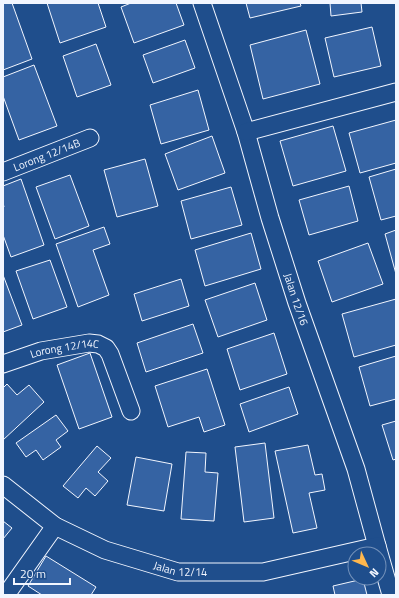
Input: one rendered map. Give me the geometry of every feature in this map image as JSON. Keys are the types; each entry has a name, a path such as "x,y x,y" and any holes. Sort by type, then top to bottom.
{"street":[{"name":"Jalan 12/16","path":"202,3 246,132 270,218 297,303 356,469 377,546"},
{"path":"246,132 396,92"},
{"name":"Lorong 12/14B","path":"3,172 90,138"},
{"name":"Lorong 12/14C","path":"3,364 41,351 89,343 98,344 106,348 110,354 131,411"},
{"name":"Jalan 12/14","path":"3,485 55,526 104,550 178,572 263,572 347,553"},
{"path":"6,595 55,526"},
{"name":"Jalan 12/16","path":"387,581 391,595"}],"building":[{"path":"3,3 12,3 32,59 3,70"},
{"path":"47,3 98,3 106,27 60,43"},
{"path":"131,3 176,3 184,25 134,43 121,7"},
{"path":"246,3 300,3 301,6 250,18"},
{"path":"330,3 361,3 362,12 331,16"},
{"path":"372,27 381,66 334,77 325,38"},
{"path":"306,30 320,84 263,99 250,45"},
{"path":"185,40 195,68 153,83 143,55"},
{"path":"96,44 111,85 77,97 63,56"},
{"path":"34,65 57,126 19,140 3,96 3,77"},
{"path":"198,90 209,130 161,144 150,105"},
{"path":"396,120 396,163 360,173 349,133"},
{"path":"333,126 346,171 293,186 280,141"},
{"path":"212,136 225,173 178,190 165,154"},
{"path":"145,159 158,206 117,217 104,170"},
{"path":"396,169 396,216 381,220 369,177"},
{"path":"70,175 89,226 55,239 36,187"},
{"path":"21,179 44,245 11,257 3,235 3,186"},
{"path":"349,186 358,221 309,235 299,200"},
{"path":"231,187 242,225 191,239 181,201"},
{"path":"104,227 110,244 93,250 109,295 78,307 56,244"},
{"path":"396,230 396,274 385,234"},
{"path":"251,233 261,269 205,286 195,250"},
{"path":"368,243 383,284 332,302 318,261"},
{"path":"50,260 67,307 33,319 16,271"},
{"path":"3,275 22,325 3,332"},
{"path":"181,279 189,306 142,321 134,294"},
{"path":"255,283 267,320 218,337 205,300"},
{"path":"396,299 396,345 354,357 342,314"},
{"path":"193,324 203,353 146,372 137,343"},
{"path":"274,333 287,374 240,390 227,349"},
{"path":"90,353 112,417 79,429 57,365"},
{"path":"396,356 396,399 370,406 359,367"},
{"path":"207,369 225,425 204,432 199,417 168,427 155,386"},
{"path":"7,384 17,395 29,385 44,402 3,440 3,388"},
{"path":"289,387 298,414 249,432 240,404"},
{"path":"56,415 68,431 56,440 61,447 43,460 36,450 26,457 16,443"},
{"path":"396,421 396,459 393,460 382,425"},
{"path":"265,443 274,518 244,522 235,447"},
{"path":"308,445 315,475 322,474 325,490 309,493 317,528 293,533 275,451"},
{"path":"97,446 111,458 98,472 108,481 95,496 86,488 78,498 63,486"},
{"path":"186,452 206,453 205,472 218,473 214,521 181,519"},
{"path":"136,457 172,464 164,511 127,505"},
{"path":"3,521 12,528 3,539"},
{"path":"46,556 96,587 91,595 42,595 28,586"},
{"path":"347,583 347,586 365,586 367,595 335,595 333,586"}]}
